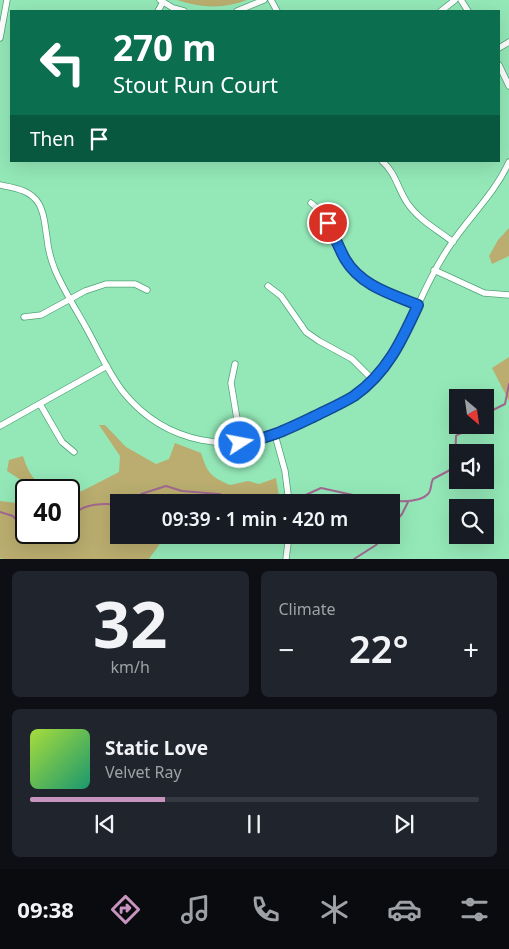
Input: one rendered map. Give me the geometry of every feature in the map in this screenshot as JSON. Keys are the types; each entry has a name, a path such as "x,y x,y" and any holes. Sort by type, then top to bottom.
{"street":[{"path":"0,38 7,0"},
{"path":"239,10 264,0"},
{"path":"442,10 455,0"},
{"path":"161,1 182,10"},
{"path":"500,67 509,86"},
{"path":"383,162 392,172 402,196 413,211 453,242"},
{"path":"0,185 24,190 39,204 44,218 52,261 70,299 107,366 132,402 152,420 164,427 197,440 213,443 240,443 275,435 345,401 373,380 391,359 398,347 434,270 493,190 509,162"},
{"path":"311,203 324,215 345,259 359,277 378,288 418,305"},
{"path":"434,270 484,293 509,295"},
{"path":"24,317 41,315 95,286 135,284 147,290"},
{"path":"268,286 281,296 306,332 352,359 373,380"},
{"path":"235,364 231,383 240,443"},
{"path":"0,426 107,366"},
{"path":"40,404 62,442 74,452"},
{"path":"275,435 283,462 288,494"},
{"path":"286,559 288,544"}],"shaded area":[{"path":"177,0 247,0 230,5 203,6"},
{"path":"509,228 509,256 492,264 489,256 498,240"},
{"path":"509,357 509,401 492,368"},
{"path":"99,425 105,425 126,447 156,464 169,459 175,443 201,453 211,474 230,485 248,481 259,484 276,478 279,494 110,494 110,544 160,544 149,559 0,558 0,501 15,503 15,544 80,544 80,491 119,472 120,456"},
{"path":"23,456 35,479 19,479 7,471 9,460"}],"waterway":[{"path":"494,410 505,404 509,384"},
{"path":"400,501 422,498 428,494 433,479 452,469 455,464 456,436 459,434"},
{"path":"141,494 166,486 182,491 219,494"},
{"path":"308,494 321,488 348,494"},
{"path":"400,516 408,502"},
{"path":"80,510 89,506 110,504"},
{"path":"0,512 15,518"},
{"path":"354,559 377,544"}],"route":[{"path":"240,443 275,435 345,401 363,389 382,371 391,359 418,305 367,283 359,277 345,259 328,223"}]}
